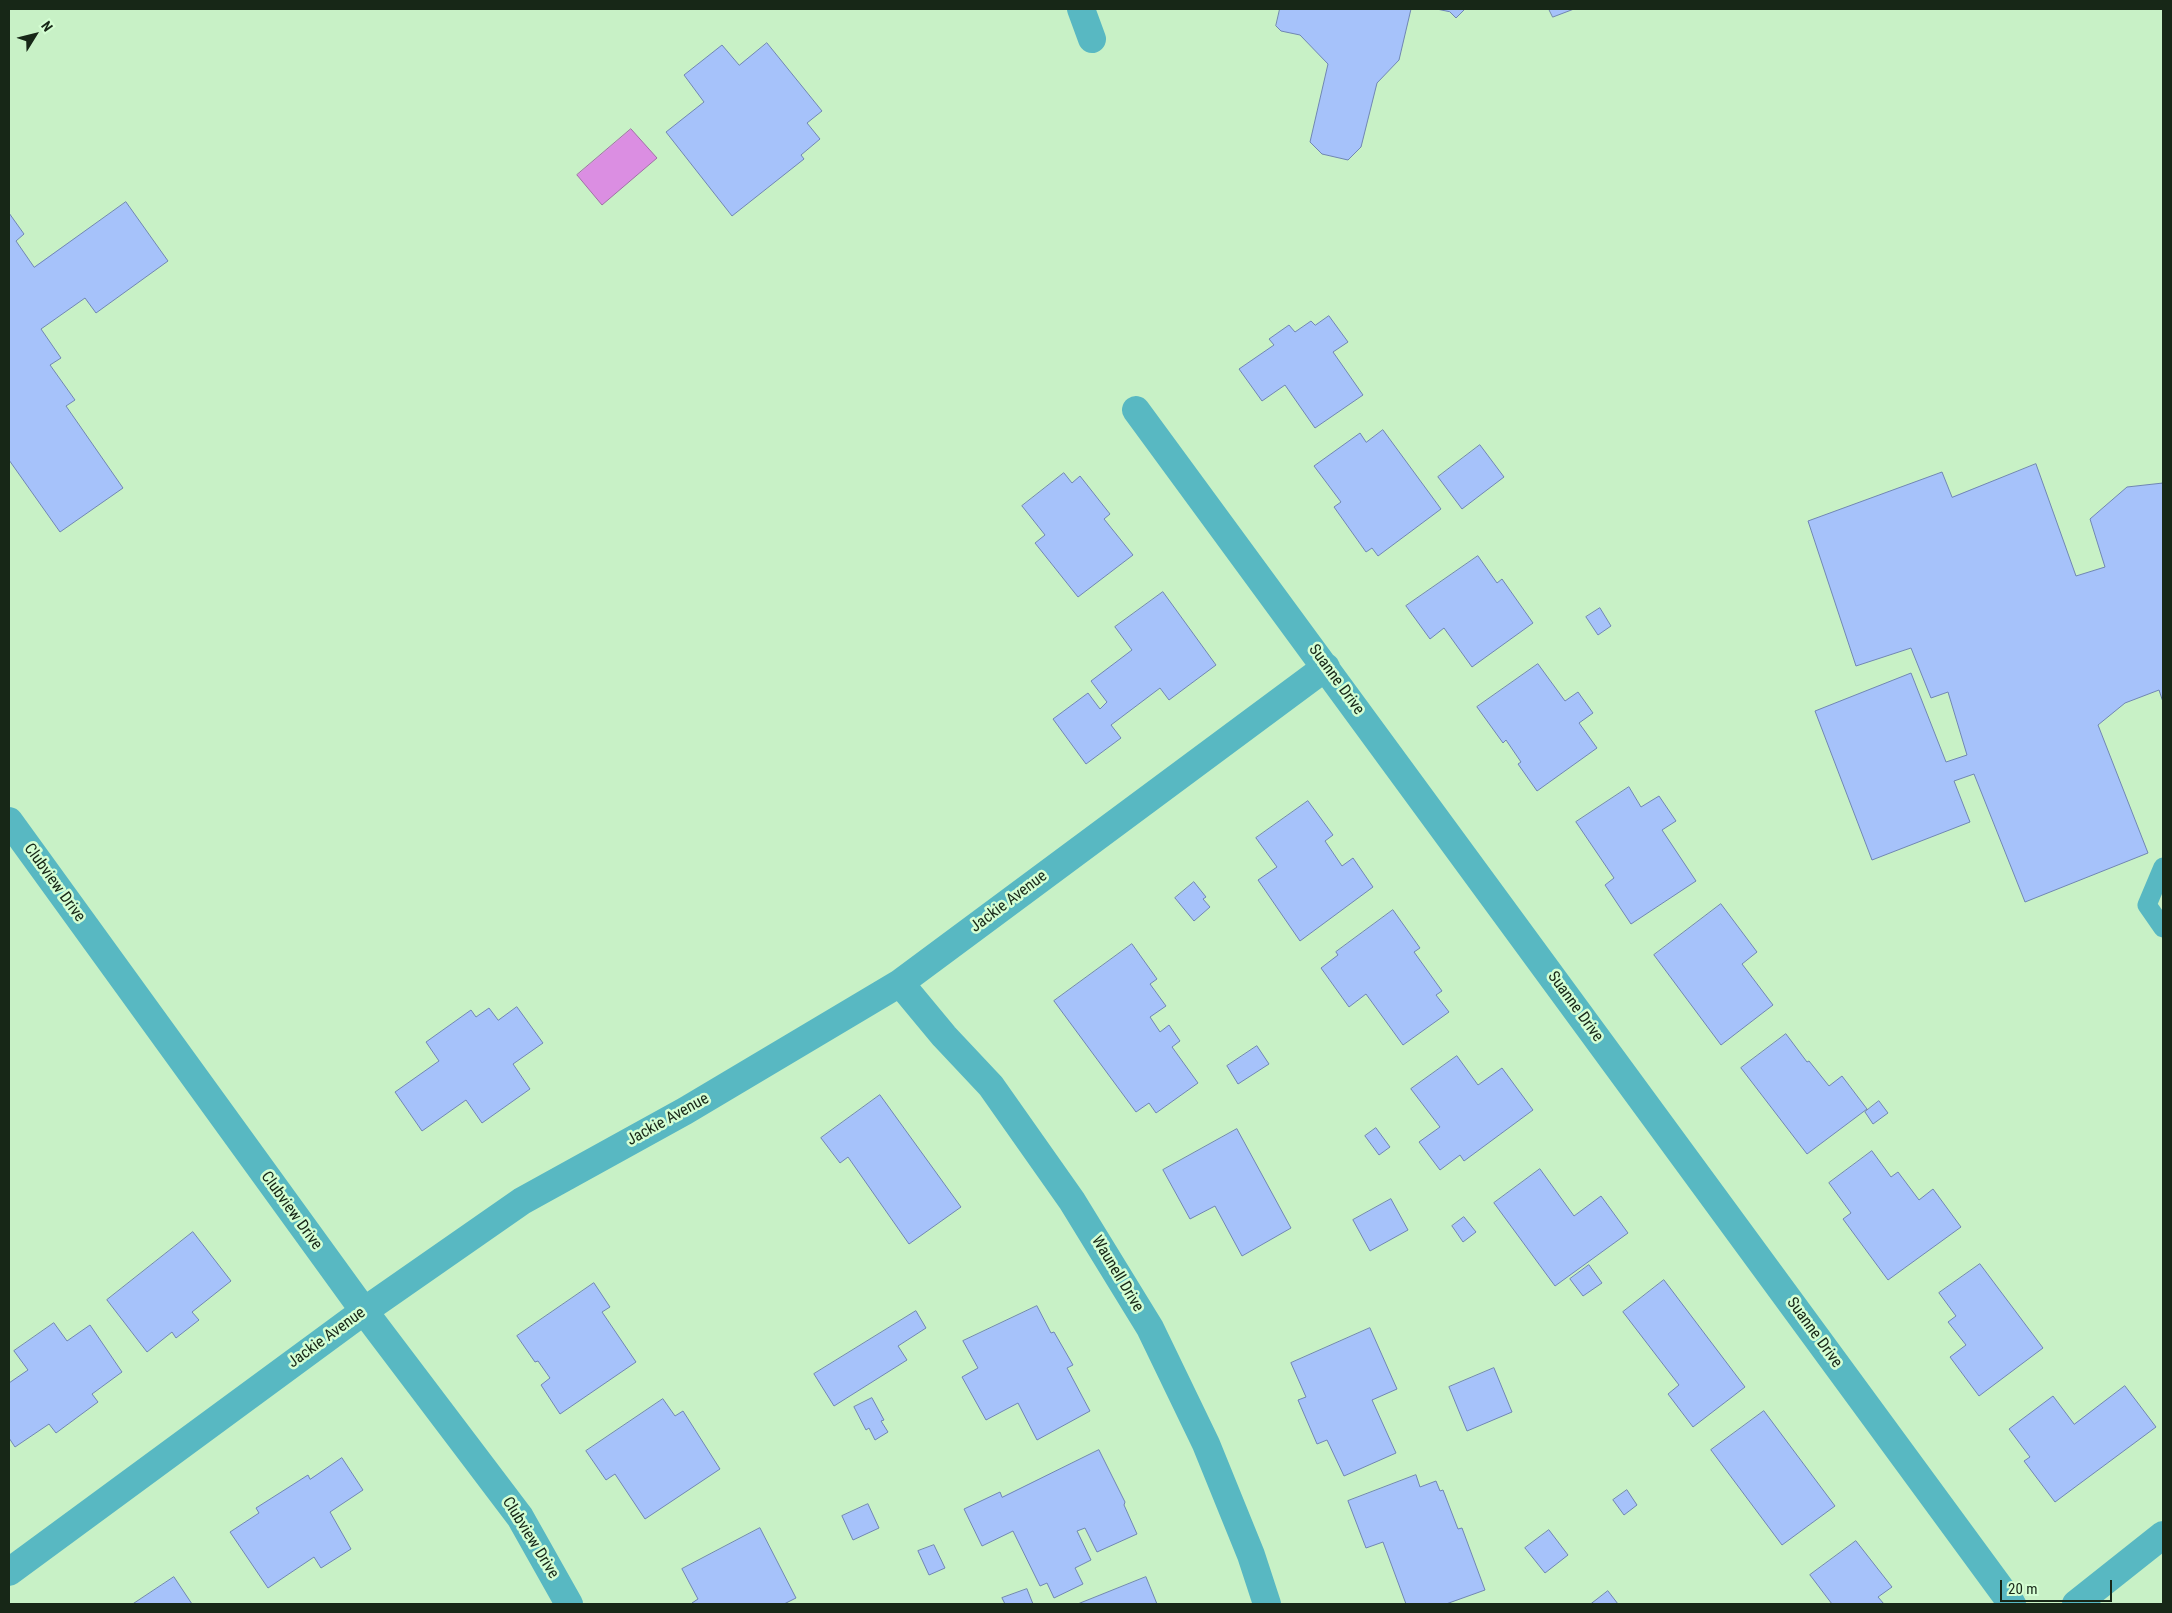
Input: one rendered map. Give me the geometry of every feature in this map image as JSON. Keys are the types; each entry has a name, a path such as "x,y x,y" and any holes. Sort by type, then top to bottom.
{"street":[{"path":"1081,9 1092,39"},
{"name":"Suanne Drive","path":"1136,410 2012,1604"},
{"name":"Jackie Avenue","path":"9,1572 364,1311 522,1201 685,1111 900,983 1326,667"},
{"name":"Clubview Drive","path":"9,821 364,1311 520,1517 570,1604"},
{"name":"Waunell Drive","path":"900,983 944,1036 990,1086 1072,1201 1150,1328 1206,1444 1251,1555 1267,1604"},
{"path":"2076,1604 2163,1535"}],"lane":[{"path":"2163,868 2147,905 2163,928"}],"shaded area":[{"path":"631,129 657,158 602,205 577,175"}],"building":[{"path":"1280,9 1411,9 1399,60 1377,83 1361,147 1348,160 1322,154 1310,142 1328,64 1300,35 1281,31 1276,26"},
{"path":"1437,9 1465,9 1456,18 1450,12"},
{"path":"1549,9 1574,9 1553,17"},
{"path":"767,43 822,111 807,123 820,139 801,155 804,159 732,216 666,132 704,102 684,75 722,45 739,65"},
{"path":"126,202 168,261 96,313 85,298 41,329 61,358 50,365 75,400 66,406 123,488 60,532 9,460 9,213 24,234 16,241 34,267"},
{"path":"1329,316 1348,342 1333,352 1363,395 1315,428 1285,385 1262,401 1239,369 1274,345 1269,339 1289,325 1295,332 1311,321 1315,325"},
{"path":"1383,430 1441,509 1378,556 1372,548 1366,552 1334,507 1341,502 1314,466 1360,433 1366,442"},
{"path":"1480,445 1504,477 1462,509 1438,477"},
{"path":"2036,464 2076,576 2105,567 2090,519 2127,487 2163,483 2163,702 2159,690 2125,703 2098,725 2148,853 2025,902 1974,774 1954,781 1970,822 1872,860 1815,711 1911,673 1946,762 1967,755 1948,692 1931,698 1911,648 1856,666 1808,521 1942,472 1952,497"},
{"path":"1064,473 1072,483 1080,476 1110,514 1104,519 1133,555 1078,597 1035,543 1045,535 1022,506"},
{"path":"1478,556 1497,583 1502,579 1533,623 1472,667 1444,628 1430,639 1406,606"},
{"path":"1163,592 1216,665 1169,700 1160,688 1111,725 1121,738 1086,764 1053,719 1088,693 1100,709 1107,702 1091,681 1132,650 1115,627"},
{"path":"1600,608 1611,626 1598,635 1586,617"},
{"path":"1538,664 1565,701 1578,692 1593,713 1579,723 1597,748 1537,791 1518,764 1521,762 1506,740 1503,743 1477,707"},
{"path":"1629,787 1641,807 1659,796 1676,821 1662,830 1696,881 1631,924 1605,885 1614,878 1576,822"},
{"path":"1308,801 1333,835 1325,841 1342,866 1353,858 1373,887 1300,941 1258,880 1277,867 1256,838"},
{"path":"1194,882 1206,897 1203,899 1210,907 1194,921 1175,898"},
{"path":"1721,904 1757,952 1742,964 1773,1005 1721,1045 1654,955"},
{"path":"1393,910 1420,948 1414,952 1442,991 1436,995 1449,1012 1403,1045 1366,994 1349,1007 1321,968 1338,955 1336,952"},
{"path":"1132,944 1157,979 1150,984 1166,1006 1150,1017 1160,1032 1169,1025 1180,1041 1172,1047 1198,1083 1156,1113 1149,1103 1136,1112 1054,1001"},
{"path":"517,1007 543,1043 513,1064 530,1089 482,1123 466,1100 422,1131 395,1092 439,1061 426,1042 471,1010 476,1017 489,1008 498,1020"},
{"path":"1786,1034 1807,1062 1809,1061 1829,1086 1842,1076 1867,1109 1807,1154 1741,1068"},
{"path":"1257,1046 1269,1064 1238,1084 1227,1066"},
{"path":"1457,1056 1478,1085 1502,1068 1533,1110 1464,1161 1460,1155 1440,1170 1419,1142 1440,1127 1411,1089"},
{"path":"880,1095 961,1207 909,1244 848,1157 840,1163 821,1138"},
{"path":"1879,1101 1888,1113 1873,1124 1865,1112"},
{"path":"1376,1128 1390,1147 1379,1155 1365,1136"},
{"path":"1237,1129 1291,1228 1242,1256 1215,1206 1190,1219 1163,1170"},
{"path":"1872,1151 1891,1177 1898,1172 1919,1200 1933,1189 1961,1227 1888,1280 1843,1219 1851,1213 1829,1183"},
{"path":"1540,1169 1574,1216 1601,1196 1628,1233 1555,1286 1494,1203"},
{"path":"1391,1199 1408,1230 1370,1251 1353,1220"},
{"path":"1464,1217 1476,1232 1463,1242 1452,1226"},
{"path":"193,1232 231,1281 192,1312 199,1320 176,1338 172,1332 147,1352 107,1300"},
{"path":"1980,1264 2043,1348 1979,1396 1950,1357 1966,1345 1948,1322 1956,1316 1939,1293"},
{"path":"1589,1265 1602,1283 1583,1296 1570,1279"},
{"path":"1664,1280 1745,1387 1693,1427 1668,1394 1679,1385 1623,1312"},
{"path":"594,1283 610,1307 602,1312 636,1362 560,1414 541,1385 550,1378 538,1361 535,1362 517,1336"},
{"path":"1037,1306 1051,1333 1054,1332 1073,1365 1067,1368 1090,1411 1037,1440 1018,1403 986,1420 962,1377 978,1368 963,1341"},
{"path":"916,1311 926,1328 898,1346 907,1360 834,1406 814,1374"},
{"path":"54,1323 67,1341 90,1325 122,1372 92,1394 98,1402 56,1433 49,1424 15,1447 9,1438 9,1383 28,1370 14,1351"},
{"path":"1370,1328 1397,1389 1372,1400 1396,1453 1344,1476 1327,1440 1317,1444 1298,1400 1306,1397 1291,1363"},
{"path":"1494,1368 1512,1412 1467,1431 1449,1387"},
{"path":"2125,1386 2156,1427 2055,1502 2024,1461 2030,1457 2009,1429 2053,1396 2074,1424"},
{"path":"872,1398 884,1420 881,1421 888,1432 875,1440 869,1428 866,1430 854,1407"},
{"path":"663,1399 675,1416 683,1411 720,1469 645,1519 615,1474 606,1480 586,1451"},
{"path":"1764,1411 1835,1506 1782,1545 1711,1450"},
{"path":"1099,1450 1125,1502 1124,1505 1137,1534 1097,1552 1085,1528 1077,1531 1091,1560 1075,1568 1083,1584 1054,1598 1047,1583 1040,1586 1013,1531 982,1546 964,1509 1000,1492 1002,1497"},
{"path":"342,1458 363,1490 330,1512 351,1549 321,1568 314,1557 268,1588 230,1532 259,1513 256,1508 308,1475 310,1479"},
{"path":"1416,1475 1420,1487 1436,1481 1440,1491 1443,1490 1458,1529 1462,1528 1485,1590 1446,1604 1406,1604 1383,1542 1366,1548 1348,1501"},
{"path":"1627,1490 1637,1505 1624,1515 1613,1500"},
{"path":"868,1504 879,1528 853,1540 842,1516"},
{"path":"760,1528 796,1598 784,1604 693,1604 698,1599 682,1569"},
{"path":"1549,1530 1568,1555 1545,1573 1525,1548"},
{"path":"1856,1541 1892,1587 1878,1597 1884,1604 1832,1604 1810,1575"},
{"path":"934,1545 945,1568 929,1575 918,1551"},
{"path":"174,1577 192,1604 133,1604"},
{"path":"1146,1577 1157,1604 1078,1604"},
{"path":"1027,1589 1033,1604 1005,1604 1002,1598"},
{"path":"1608,1591 1618,1604 1591,1604"}]}
